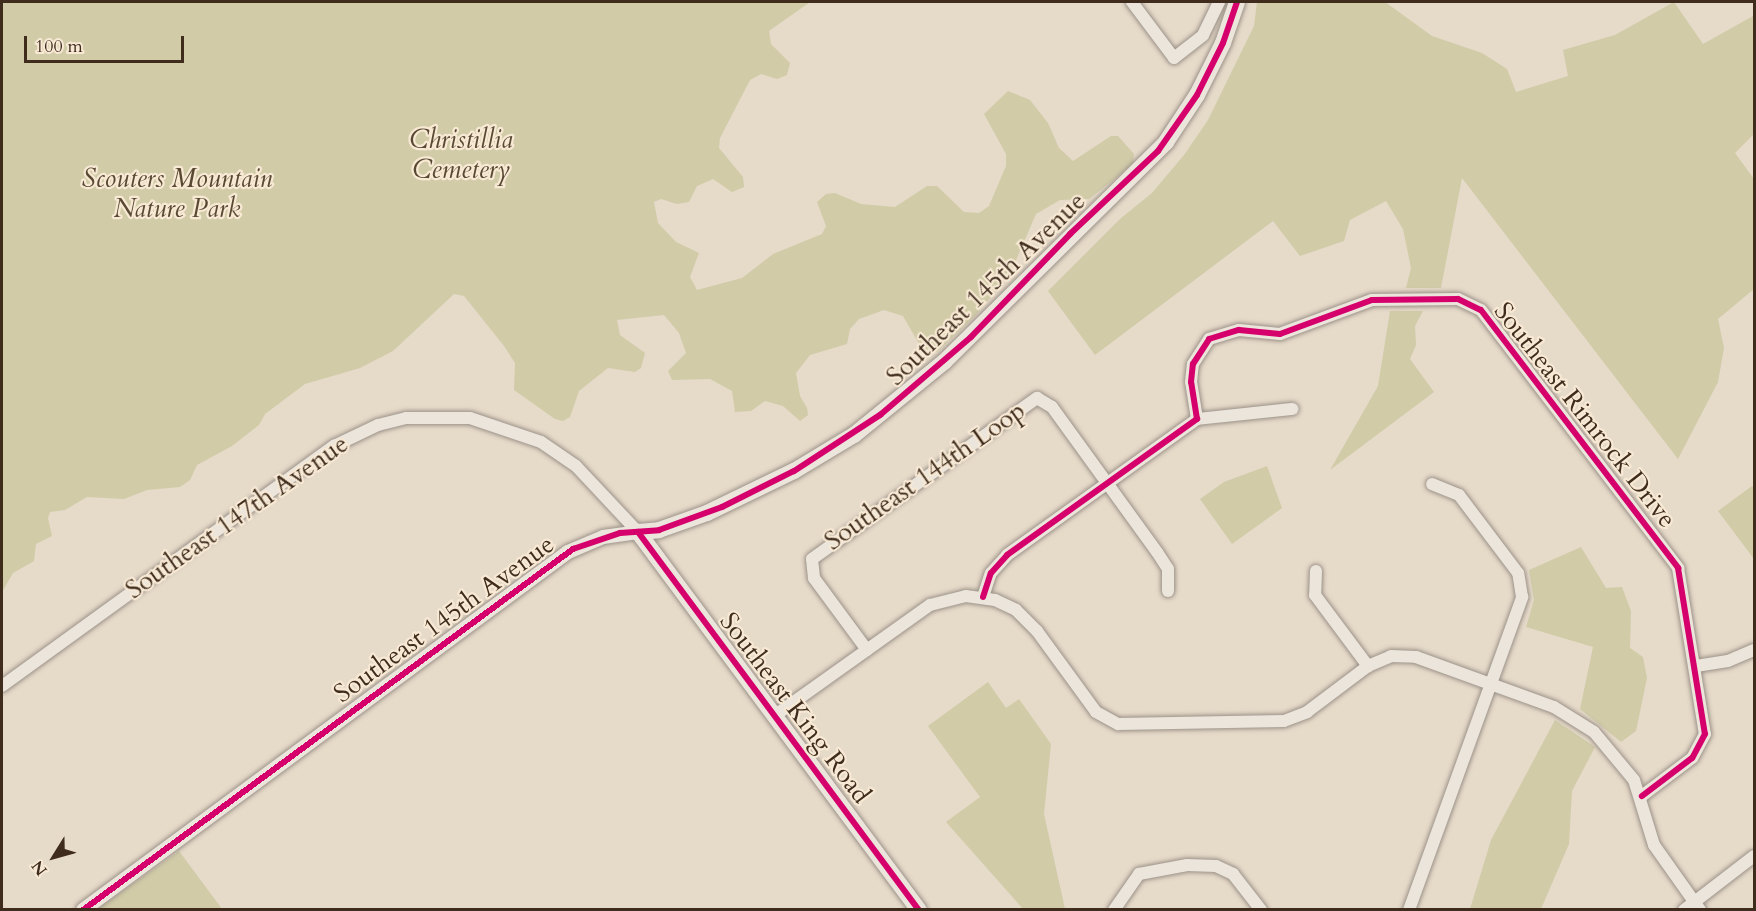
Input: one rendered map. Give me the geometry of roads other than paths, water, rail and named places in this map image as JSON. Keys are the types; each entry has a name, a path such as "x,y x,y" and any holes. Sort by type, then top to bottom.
{"main road":[{"name":"Southeast 145th Avenue","path":"638,532 659,530 707,513 794,471 854,435 945,361 1162,147 1197,95 1226,37 1237,2"},
{"name":"Southeast King Road","path":"638,532 777,714 919,909"}],"street":[{"path":"1132,2 1174,58 1203,35 1219,2"},
{"name":"Southeast Rimrock Drive","path":"1197,419 1191,382 1193,364 1209,339 1225,332 1239,330 1280,334 1372,300 1441,299 1470,303 1481,310 1672,558 1684,589 1705,721 1702,743 1692,758 1642,796"},
{"name":"Southeast 144th Loop","path":"867,650 814,578 812,559 1025,403 1037,398 1045,400 1108,483"},
{"path":"982,597 991,573 1007,555 1197,419 1292,410"},
{"name":"Southeast 147th Avenue","path":"2,686 327,450 347,438 406,418 470,418 496,424 541,442 576,466 638,532"},
{"path":"1108,483 1168,569 1168,591"},
{"path":"1409,909 1519,610 1521,583 1510,562 1459,495 1432,484"},
{"name":"Southeast 145th Avenue","path":"83,909 561,557 592,540 638,532"},
{"path":"1316,572 1316,596 1368,666"},
{"path":"777,714 930,605 948,599 982,597 1005,604 1028,620 1096,712 1118,724 1284,721 1307,712 1368,666 1402,654 1492,684 1574,717 1608,746 1642,796 1654,845 1693,907 1755,856"},
{"path":"1696,666 1728,661 1755,650"},
{"path":"1114,909 1139,874 1187,865 1216,866 1233,874 1261,909"}],"park label":[{"name":"Christillia Cemetery","path":"461,155"},
{"name":"Scouters Mountain Nature Park","path":"177,194"}]}
